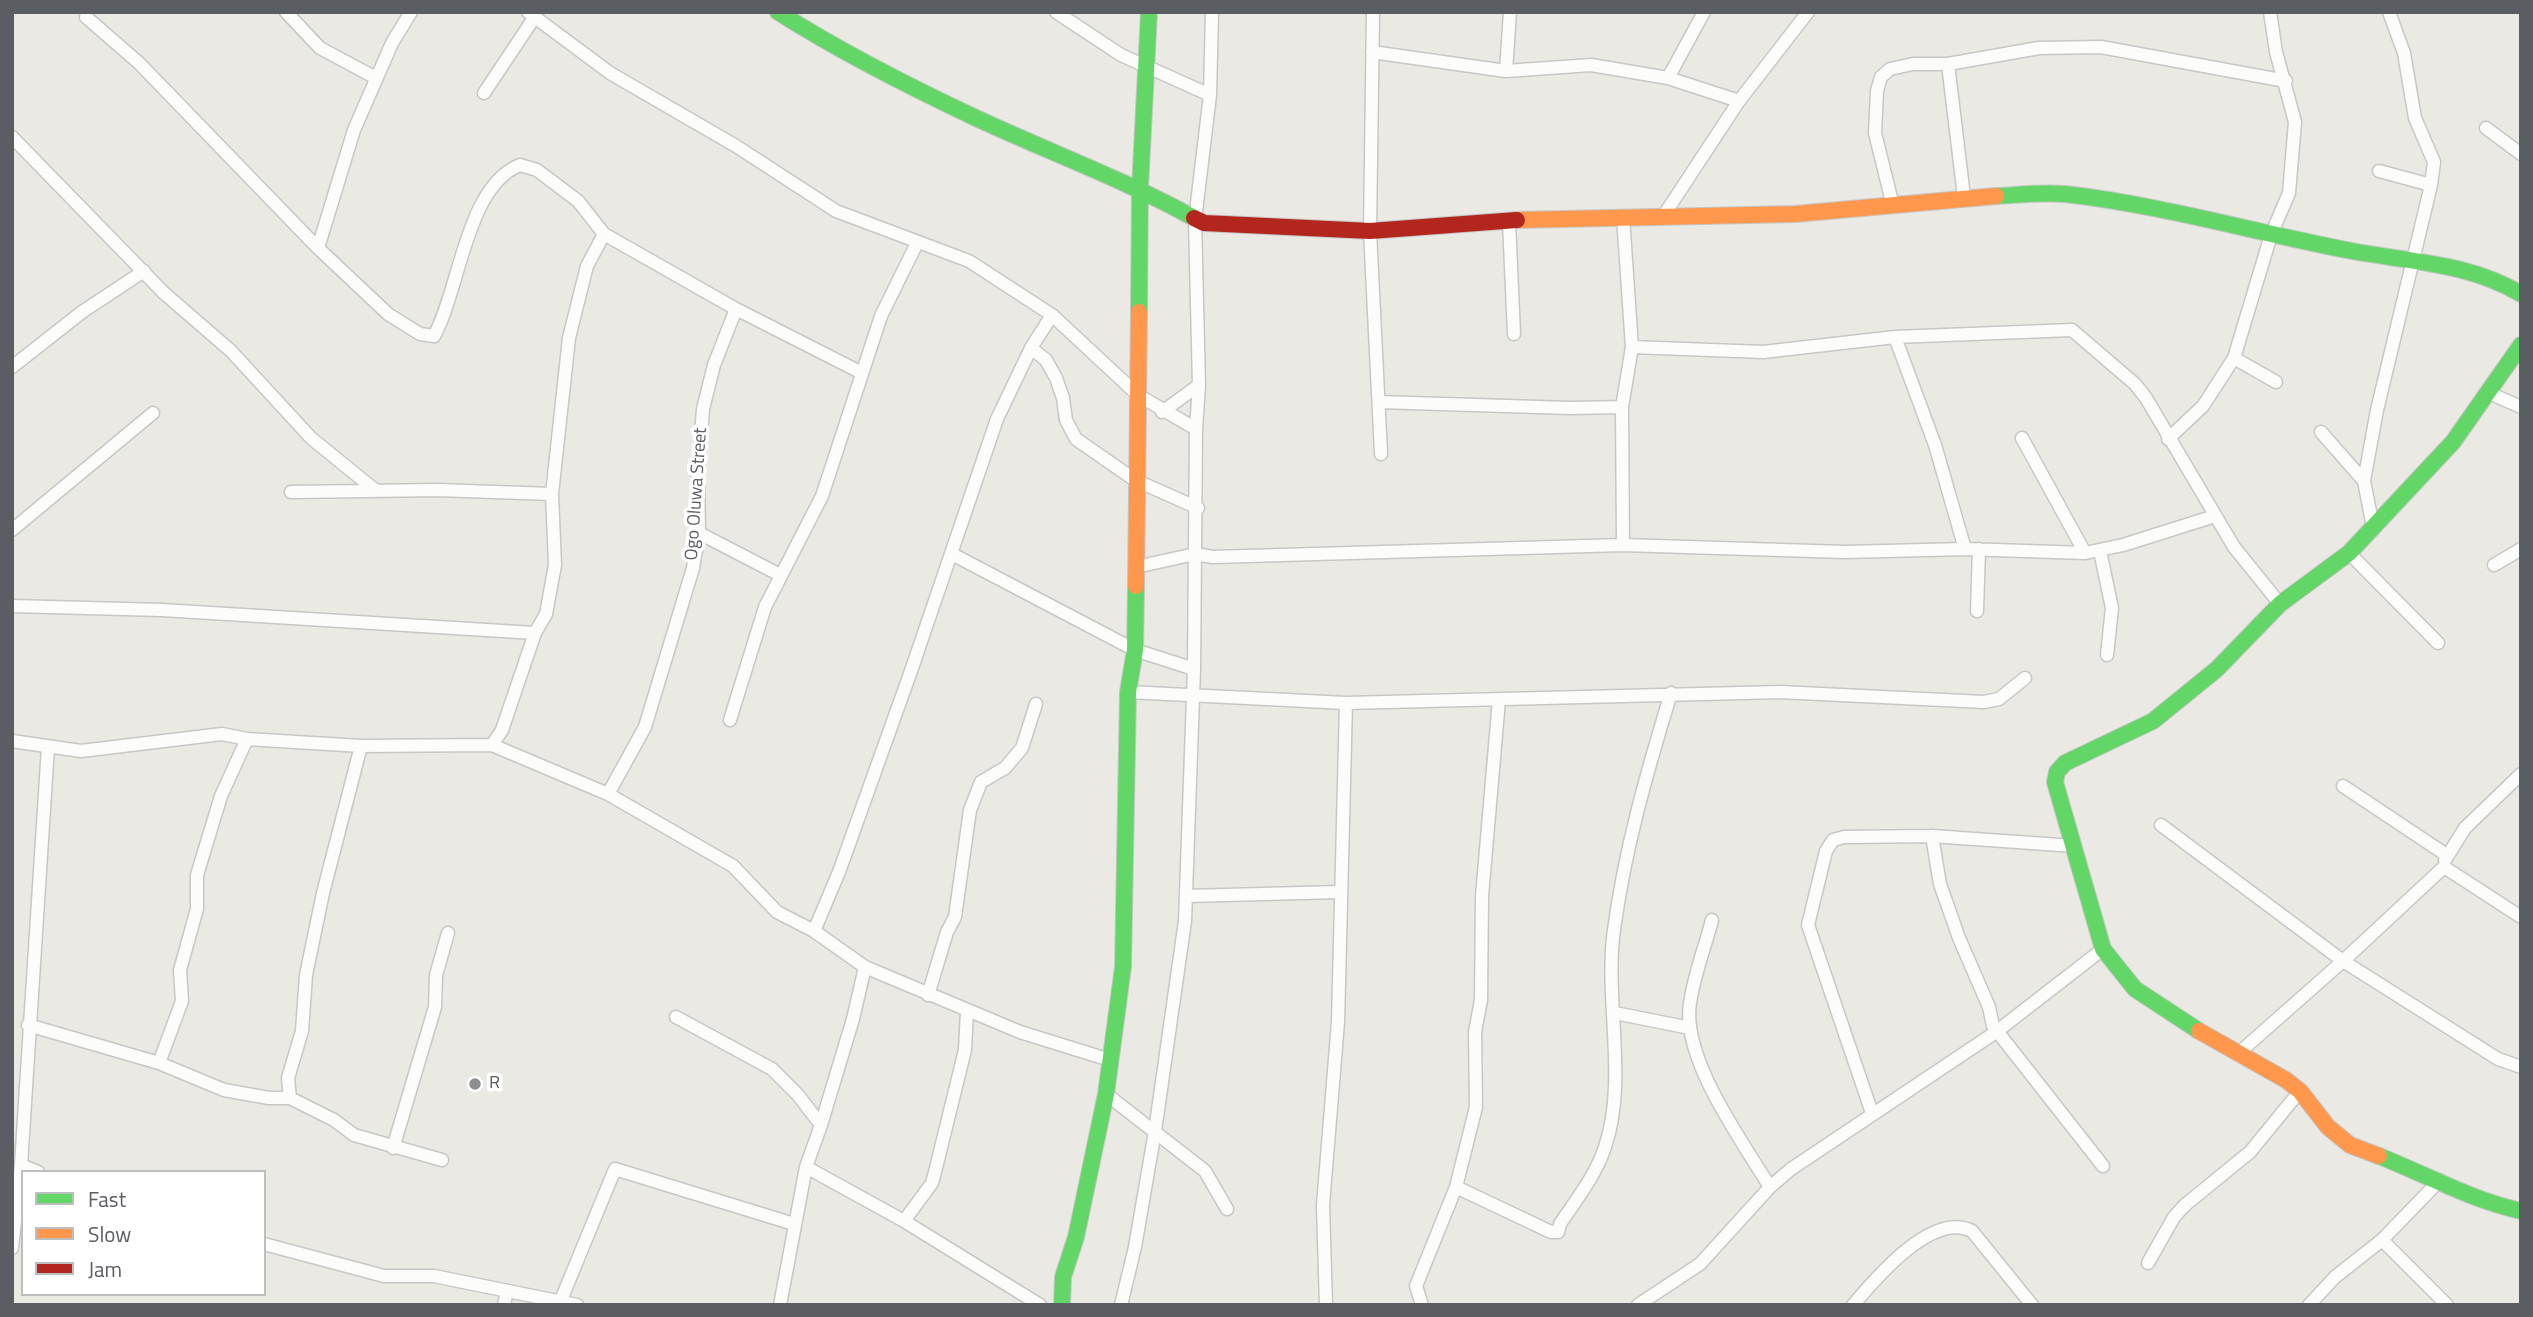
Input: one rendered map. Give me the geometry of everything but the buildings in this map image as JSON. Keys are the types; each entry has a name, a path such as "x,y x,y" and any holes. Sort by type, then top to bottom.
{"street":[{"path":"286,12 320,48 376,78"},
{"path":"318,248 354,130 376,78 411,12"},
{"path":"778,12 838,50 1069,160 1140,188 1195,220 1299,230 1370,231 1664,215 1795,214 1964,197 2062,194 2123,203 2271,235 2466,269 2497,280 2521,294"},
{"path":"1056,12 1145,67 1210,95"},
{"path":"1062,1305 1063,1277 1076,1237 1106,1094 1125,945 1122,895 1128,692 1135,650 1140,188 1149,12"},
{"path":"1121,1305 1135,1247 1155,1131 1187,896 1198,508 1196,429 1199,385 1195,220 1210,95 1212,12"},
{"path":"1373,12 1370,231 1381,454"},
{"path":"1506,71 1510,12"},
{"path":"1668,78 1704,12"},
{"path":"1664,215 1739,101 1808,12"},
{"path":"2168,439 2203,406 2234,358 2271,235 2289,193 2295,149 2295,122 2276,52 2270,12"},
{"path":"2373,527 2364,481 2377,410 2416,261 2434,162 2415,118 2404,53 2389,12"},
{"path":"484,93 531,15 610,73 736,146 836,211 917,243 952,252 969,261 1052,315 1138,395 1196,429"},
{"path":"86,17 139,63 318,248 388,314 420,334 434,336 458,271 468,233 499,175 520,165 537,170 578,201 604,234 736,309 862,373"},
{"path":"1893,205 1875,133 1881,77 1889,69 1913,64 1948,64 2039,48 2101,47 2286,81"},
{"path":"1372,52 1506,71 1591,65 1668,78 1739,101"},
{"path":"1948,64 1964,197"},
{"path":"2486,128 2521,154"},
{"path":"12,137 144,271 231,351 311,438 375,490"},
{"path":"2379,172 2431,186"},
{"path":"1623,217 1632,347 1622,407 1623,545"},
{"path":"1509,222 1514,334"},
{"path":"492,745 502,730 535,633 546,614 555,565 552,494 569,338 587,266 604,234"},
{"path":"730,720 765,607 830,478 881,316 917,243"},
{"path":"12,367 72,320 144,271"},
{"name":"Ogo Oluwa Street","path":"608,794 645,727 686,594 699,533 698,465 704,409 714,365 736,309"},
{"path":"814,931 839,872 997,419 1031,348 1052,315"},
{"path":"1632,347 1763,352 1895,337 2072,330 2135,384 2157,415 2168,439 2234,547 2280,604"},
{"path":"1895,337 1935,445 1965,549"},
{"path":"2521,345 2453,442 2349,553 2280,604 2256,632 2217,669 2153,721 2065,763 2057,772 2055,782 2103,949 2124,979 2153,1004 2185,1024 2241,1052 2300,1091 2328,1127 2350,1145 2440,1180 2482,1202 2521,1211"},
{"path":"1031,348 1046,360 1056,378 1063,398 1066,420 1076,439 1135,480 1198,508"},
{"path":"2234,358 2276,382"},
{"path":"1163,412 1199,385"},
{"path":"2489,393 2521,407"},
{"path":"1380,402 1622,407"},
{"path":"12,530 153,414"},
{"path":"2321,432 2364,481"},
{"path":"2022,438 2085,553"},
{"path":"291,492 375,490 552,494"},
{"path":"1136,567 1195,554 1213,557 1355,555 1623,545 1854,552 1965,549 2085,553 2100,551 2215,516"},
{"path":"699,533 780,575"},
{"path":"1977,611 1979,550"},
{"path":"2494,565 2521,550"},
{"path":"2100,551 2112,608 2107,655"},
{"path":"2349,553 2438,643"},
{"path":"952,554 1135,650 1194,669"},
{"path":"12,606 162,610 535,633"},
{"path":"1128,692 1346,703 1780,692 1984,702 1999,699 2025,678"},
{"path":"1456,1187 1551,1232 1558,1232 1560,1224 1593,1174 1605,1146 1611,1115 1615,1013 1611,971 1614,930 1638,799 1671,693"},
{"path":"1422,1305 1416,1286 1456,1187 1476,1107 1475,1032 1481,1000 1482,896 1499,701"},
{"path":"1326,1305 1323,1205 1338,1022 1339,892 1346,703"},
{"path":"928,995 947,932 955,917 970,810 981,782 1005,768 1022,748 1036,704"},
{"path":"12,741 80,751 111,750 222,734 247,739 361,746 492,745 608,794 733,866 777,912 814,931 865,967 967,1011 1110,1060"},
{"path":"159,1063 182,1001 180,970 197,909 197,875 221,796 247,739"},
{"path":"290,1098 288,1078 302,1031 306,975 323,893 361,746"},
{"path":"12,1248 21,1165 48,747"},
{"path":"2241,1052 2343,961 2445,861 2465,828 2521,774"},
{"path":"2343,786 2521,917"},
{"path":"2161,825 2343,961 2498,1059 2521,1067"},
{"path":"1872,1113 1810,933 1809,919 1826,850 1833,840 1844,836 1932,836 2074,846"},
{"path":"1932,836 1947,905 1997,1032 2103,1166"},
{"path":"1187,896 1339,892"},
{"path":"1712,920 1690,1004 1690,1028 1709,1087 1770,1187"},
{"path":"393,1148 435,1007 436,975 448,933"},
{"path":"1639,1305 1700,1264 1770,1187 1872,1113 1997,1032 2103,949"},
{"path":"780,1305 806,1167 853,1019 865,967"},
{"path":"904,1221 932,1183 965,1049 967,1011"},
{"path":"1615,1013 1690,1028"},
{"path":"676,1017 772,1069 798,1095 821,1125"},
{"path":"28,1025 159,1063 224,1090 269,1098 290,1098 334,1120 354,1135 442,1160"},
{"path":"269,1098 288,1078"},
{"path":"2148,1263 2174,1217 2250,1152 2300,1091"},
{"path":"1106,1094 1205,1171 1227,1209"},
{"path":"21,1165 33,1170"},
{"path":"806,1167 904,1221 1040,1305"},
{"path":"561,1300 615,1169 794,1224"},
{"path":"2309,1305 2336,1277 2382,1240 2440,1180"},
{"path":"1853,1305 1884,1270 1911,1247 1945,1229 1961,1228 1972,1231 2032,1305"},
{"path":"2382,1240 2447,1305"},
{"path":"266,1245 384,1276 434,1276 577,1305"},
{"path":"503,1305 507,1291"}],"railway":[{"path":"12,16 15,12"}],"traffic: fast":[{"path":"778,12 850,55 925,94 1194,218"},
{"path":"1139,312 1140,188 1149,12"},
{"path":"1996,196 2065,194 2137,205 2316,244 2460,270 2481,276 2521,294"},
{"path":"2199,1031 2135,989 2103,949 2055,782 2057,772 2065,763 2153,721 2217,669 2280,604 2349,553 2453,442 2521,345"},
{"path":"1062,1305 1063,1277 1076,1237 1106,1094 1123,967 1128,692 1135,650 1136,586"},
{"path":"2379,1156 2467,1194 2521,1211"}],"traffic: slow":[{"path":"1517,220 1795,214 1996,196"},
{"path":"1136,586 1139,312"},
{"path":"2199,1031 2286,1080 2300,1091 2328,1127 2350,1145 2379,1156"}],"traffic: jam":[{"path":"1194,218 1204,223 1370,231 1517,220"}],"place":[{"name":"R","path":"475,1084"}]}
